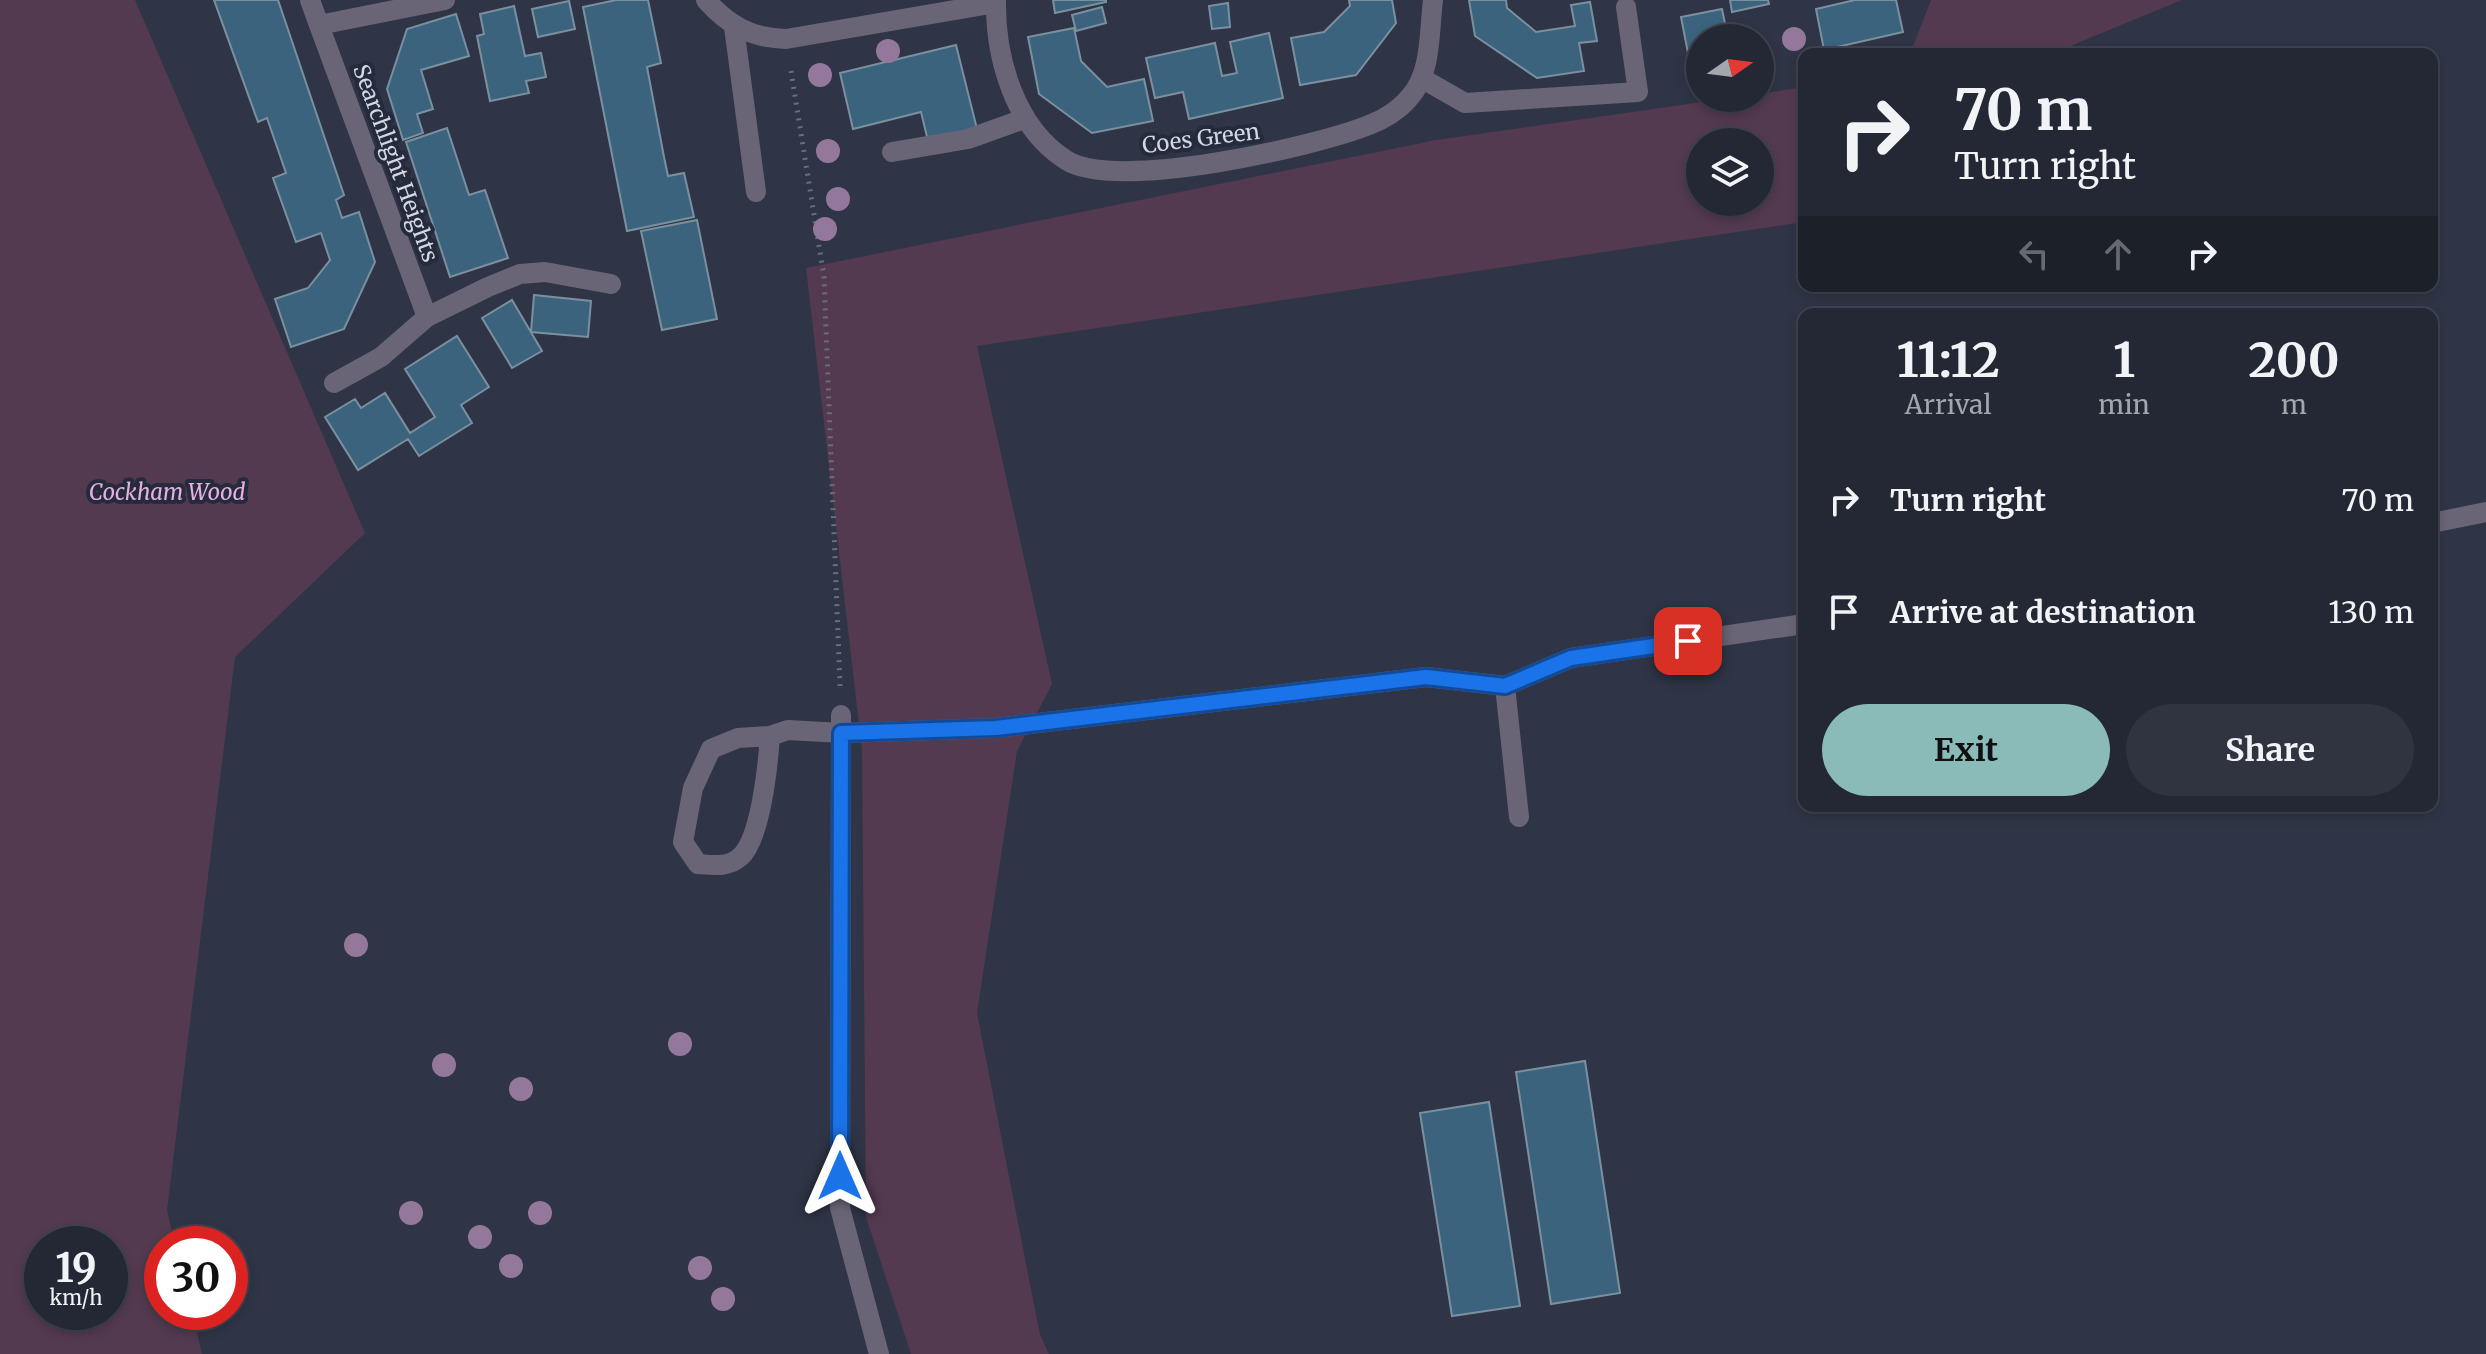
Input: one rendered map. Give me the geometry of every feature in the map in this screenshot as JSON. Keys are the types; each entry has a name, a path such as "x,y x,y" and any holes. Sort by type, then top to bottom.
{"street":[{"name":"Searchlight Heights","path":"310,0 427,317"},
{"path":"319,25 445,0"},
{"path":"706,0 734,27 752,35 786,39 996,2"},
{"path":"1433,0 1423,79 1465,103 1638,92 1626,7"},
{"name":"Coes Green","path":"996,2 1004,61 1024,119 1048,146 1068,162 1089,169 1121,171 1269,154 1372,125 1410,98 1423,79"},
{"path":"734,27 756,192"},
{"path":"892,152 968,139 1024,119"},
{"path":"334,383 381,357 427,317 520,274 545,272 611,284"},
{"path":"2438,522 2486,512"},
{"path":"770,736 757,823 741,857 723,865 698,864 683,842 693,788 711,749 738,738 841,724 996,728 1426,677 1505,686 1571,658 1798,625"},
{"path":"1505,686 1519,817"},
{"path":"841,724 840,1208 879,1354"}],"path":[{"path":"786,39 824,277 841,724"}],"green space":[{"name":"Cockham Wood","path":"0,0 135,0 365,533 235,657 167,1210 171,1226 144,1226 144,1330 196,1330 202,1354 0,1354"},
{"path":"1931,0 2182,0 2066,48 1912,48"},
{"path":"1798,88 1798,223 977,346 1052,684 1017,751 977,1013 1040,1335 1049,1354 911,1354 866,1217 862,750 806,268 1436,140 1686,104 1686,112 1774,112 1774,92"}],"building":[{"path":"214,0 278,0 344,195 336,200 342,218 359,212 375,262 344,329 291,347 275,299 308,288 330,260 321,233 296,242 273,178 286,173 267,118 258,122"},
{"path":"616,0 648,0 661,63 647,67 668,176 684,173 694,217 627,231 583,7"},
{"path":"1053,0 1106,0 1106,2 1055,13"},
{"path":"1349,0 1392,0 1396,23 1356,75 1300,85 1291,38 1324,32 1350,6"},
{"path":"1469,0 1506,0 1507,8 1536,32 1575,26 1571,5 1590,2 1597,41 1579,43 1584,71 1537,78 1475,36"},
{"path":"1730,0 1768,0 1769,4 1732,12"},
{"path":"1855,0 1896,0 1903,32 1824,48 1816,9"},
{"path":"569,1 575,29 538,37 532,9"},
{"path":"1228,3 1230,27 1212,29 1209,6"},
{"path":"514,6 525,56 541,53 546,77 526,81 529,93 490,101 477,36 484,34 480,14"},
{"path":"1102,7 1106,23 1076,31 1072,15"},
{"path":"1722,9 1725,24 1686,24 1686,43 1681,17"},
{"path":"456,14 469,56 421,70 433,109 417,114 423,133 403,140 387,89 407,29"},
{"path":"1074,28 1081,61 1107,87 1144,79 1153,121 1092,133 1039,94 1028,37"},
{"path":"1269,33 1283,98 1189,119 1183,92 1155,98 1146,58 1215,43 1222,76 1237,73 1230,42"},
{"path":"956,45 977,129 928,141 921,112 853,129 840,73"},
{"path":"447,128 469,195 485,190 508,258 450,277 406,142"},
{"path":"697,220 717,319 662,330 641,231"},
{"path":"534,295 591,301 588,337 531,332"},
{"path":"512,300 542,351 512,368 482,318"},
{"path":"457,336 489,387 461,405 472,423 419,456 408,439 358,470 325,417 355,399 361,408 385,393 410,433 435,417 405,369"},
{"path":"1585,1061 1620,1293 1551,1304 1516,1072"},
{"path":"1489,1102 1520,1306 1452,1316 1420,1113"}],"route":[{"path":"840,1176 841,733 996,728 1426,677 1505,686 1571,658 1688,641"}]}
